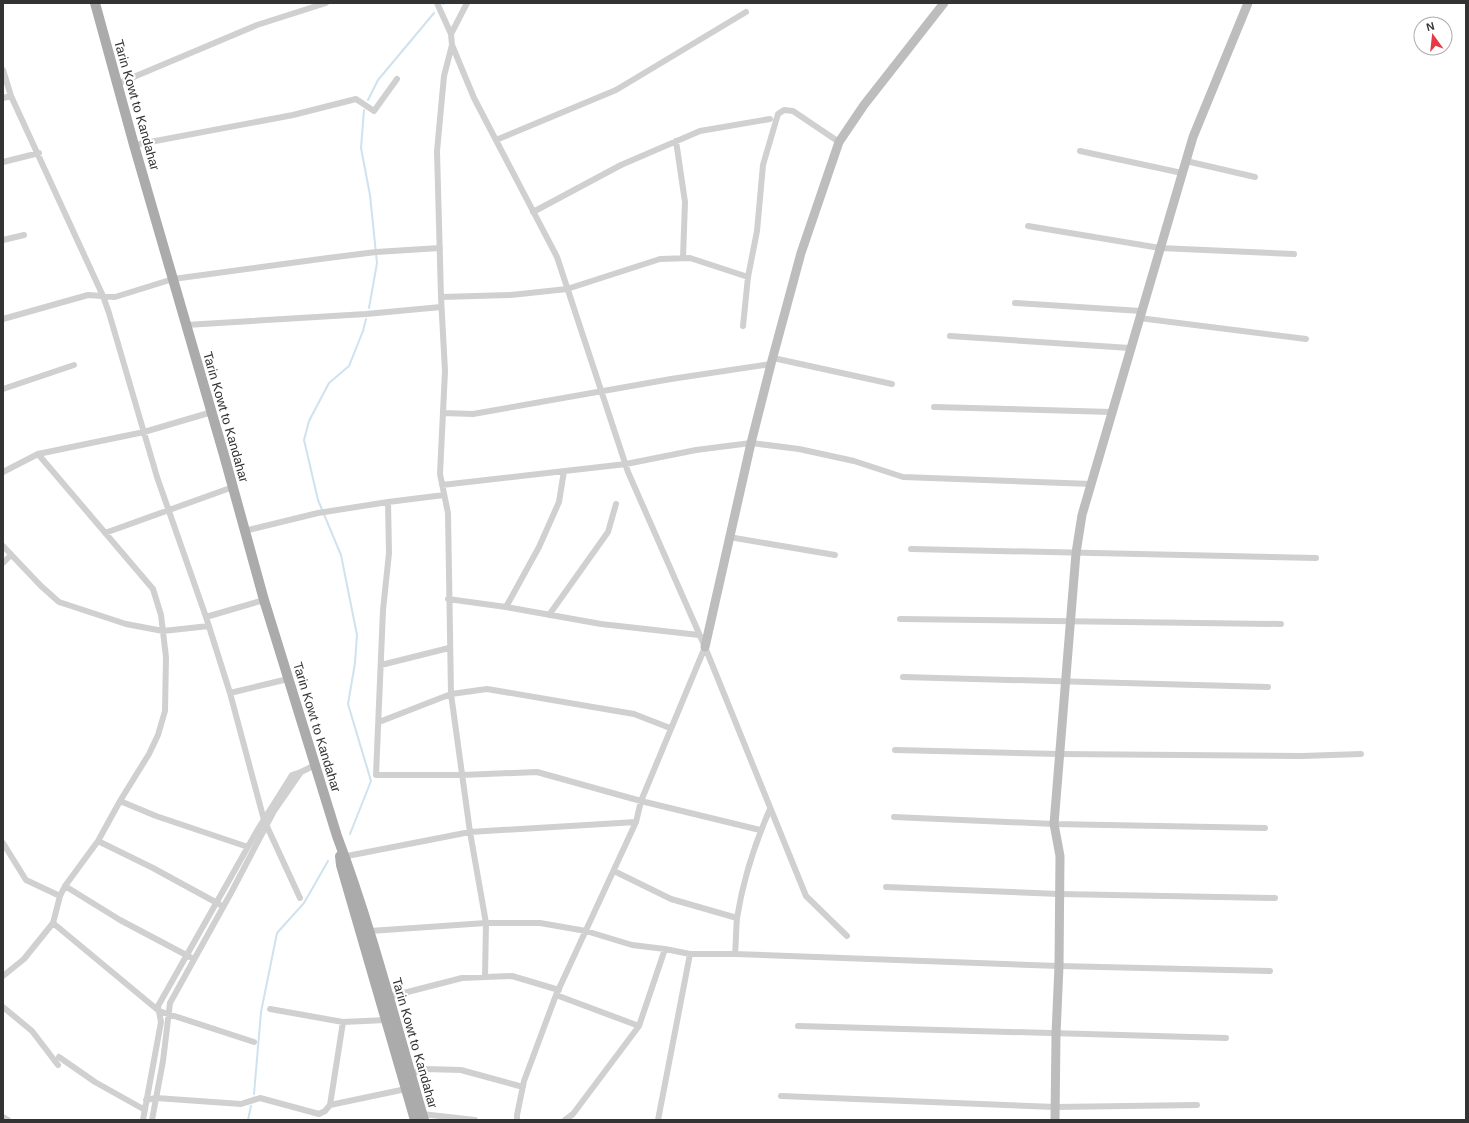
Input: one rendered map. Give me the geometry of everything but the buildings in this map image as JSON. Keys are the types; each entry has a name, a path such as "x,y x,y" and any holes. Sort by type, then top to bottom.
{"main road":[{"name":"Tarin Kowt to Kandahar","path":"95,3 264,600 337,836 342,857 370,931 411,1074 421,1118"},
{"name":"Tarin Kowt to Kandahar","path":"342,857 341,865 406,1089 421,1118"}],"street":[{"path":"117,84 257,26 326,3"},
{"path":"437,3 451,34 452,45 474,98 557,257 626,464 705,647 806,896 847,936"},
{"path":"451,34 467,3"},
{"path":"517,1120 523,1087 557,993 636,822 642,801 670,728 705,647 751,443 772,361 801,253 839,142 864,105 944,3"},
{"path":"1055,1120 1060,856 1054,824 1076,553 1082,515 1193,137 1248,3"},
{"path":"496,140 616,90 746,12"},
{"path":"452,45 444,76 437,151 441,307 445,371 440,474 448,513 448,599 451,694 470,832 486,923 485,977"},
{"path":"3,70 11,96 39,153 103,296 157,477 206,617 230,693 264,820 300,898"},
{"path":"134,145 293,114 356,99 374,111 397,79"},
{"path":"3,98 11,96"},
{"path":"743,326 748,277 757,231 763,165 778,114 784,110 793,111 839,142"},
{"path":"533,212 621,165 700,131 770,119"},
{"path":"676,141 684,202 683,258"},
{"path":"1080,151 1182,173"},
{"path":"3,162 39,153"},
{"path":"1186,161 1255,177"},
{"path":"1028,226 1160,248 1294,254"},
{"path":"3,240 24,235"},
{"path":"3,319 88,295 115,297 173,279 360,254 440,248"},
{"path":"441,297 511,295 567,289 660,259 690,258 748,277"},
{"path":"1015,303 1140,315 1306,339"},
{"path":"186,325 366,314 441,307"},
{"path":"950,336 1130,348"},
{"path":"443,413 473,414 772,361 892,384"},
{"path":"3,389 74,366"},
{"path":"934,407 1111,412"},
{"path":"3,472 38,454 144,432 212,412"},
{"path":"442,485 626,464 696,450 751,443 799,449 848,460 902,477 1092,484"},
{"path":"3,976 24,959 53,923 60,896 65,886 98,841 155,742 165,711 166,657 161,615 152,589 38,454"},
{"path":"506,607 539,547 559,502 564,471"},
{"path":"105,533 232,487"},
{"path":"244,531 318,513 444,495"},
{"path":"388,502 389,552 383,610 376,775 462,775 537,772 642,801 760,830"},
{"path":"549,615 608,532 616,504"},
{"path":"729,538 835,555"},
{"path":"3,546 41,586 59,602 126,624 163,631 209,626"},
{"path":"911,549 1316,558"},
{"path":"3,563 11,555"},
{"path":"448,599 506,607 601,624 699,635"},
{"path":"206,617 264,600"},
{"path":"900,620 1281,624"},
{"path":"381,665 449,648"},
{"path":"903,678 1268,687"},
{"path":"230,693 288,679"},
{"path":"379,722 451,694 487,690 634,714 670,728"},
{"path":"895,750 1060,754 1302,756 1361,754"},
{"path":"143,1120 161,1022 158,1006 248,847 292,775 315,765"},
{"path":"152,1120 163,1061 170,1003 224,907 274,811 301,772"},
{"path":"120,801 156,816 248,847"},
{"path":"735,954 737,918 745,879 760,830 770,809"},
{"path":"894,817 1054,824 1264,828"},
{"path":"342,857 470,832 636,822"},
{"path":"98,841 153,868 224,907"},
{"path":"3,843 26,880 60,896"},
{"path":"614,871 671,899 737,918"},
{"path":"65,886 120,920 195,959"},
{"path":"886,887 1059,894 1275,898"},
{"path":"53,923 159,1011 254,1042"},
{"path":"370,931 486,923 540,923 586,931 632,945 690,954 735,954 1270,972"},
{"path":"565,1120 573,1114 639,1026 665,949"},
{"path":"658,1120 690,954"},
{"path":"388,997 462,978 512,976 639,1026"},
{"path":"3,1007 32,1031 58,1065"},
{"path":"270,1009 343,1022 386,1020"},
{"path":"146,1100 156,1098 241,1104 260,1098 320,1114 330,1105 343,1022"},
{"path":"798,1026 1226,1038"},
{"path":"60,1057 95,1082 144,1110"},
{"path":"411,1074 425,1069 460,1070 523,1087"},
{"path":"330,1105 406,1089"},
{"path":"781,1096 1056,1107 1197,1105"},
{"path":"324,1120 325,1111"},
{"path":"3,1117 8,1120"},
{"path":"421,1118 475,1120"}],"waterway":[{"path":"368,100 378,80 434,13"},
{"path":"364,110 361,148 370,195 377,263 369,308"},
{"path":"350,834 371,781 348,704 355,663 357,635 341,555 318,500 304,440 309,421 329,383 349,366 363,331 366,319"},
{"path":"254,1094 261,1012 277,933 304,903 328,861"},
{"path":"248,1120 251,1106"}]}
